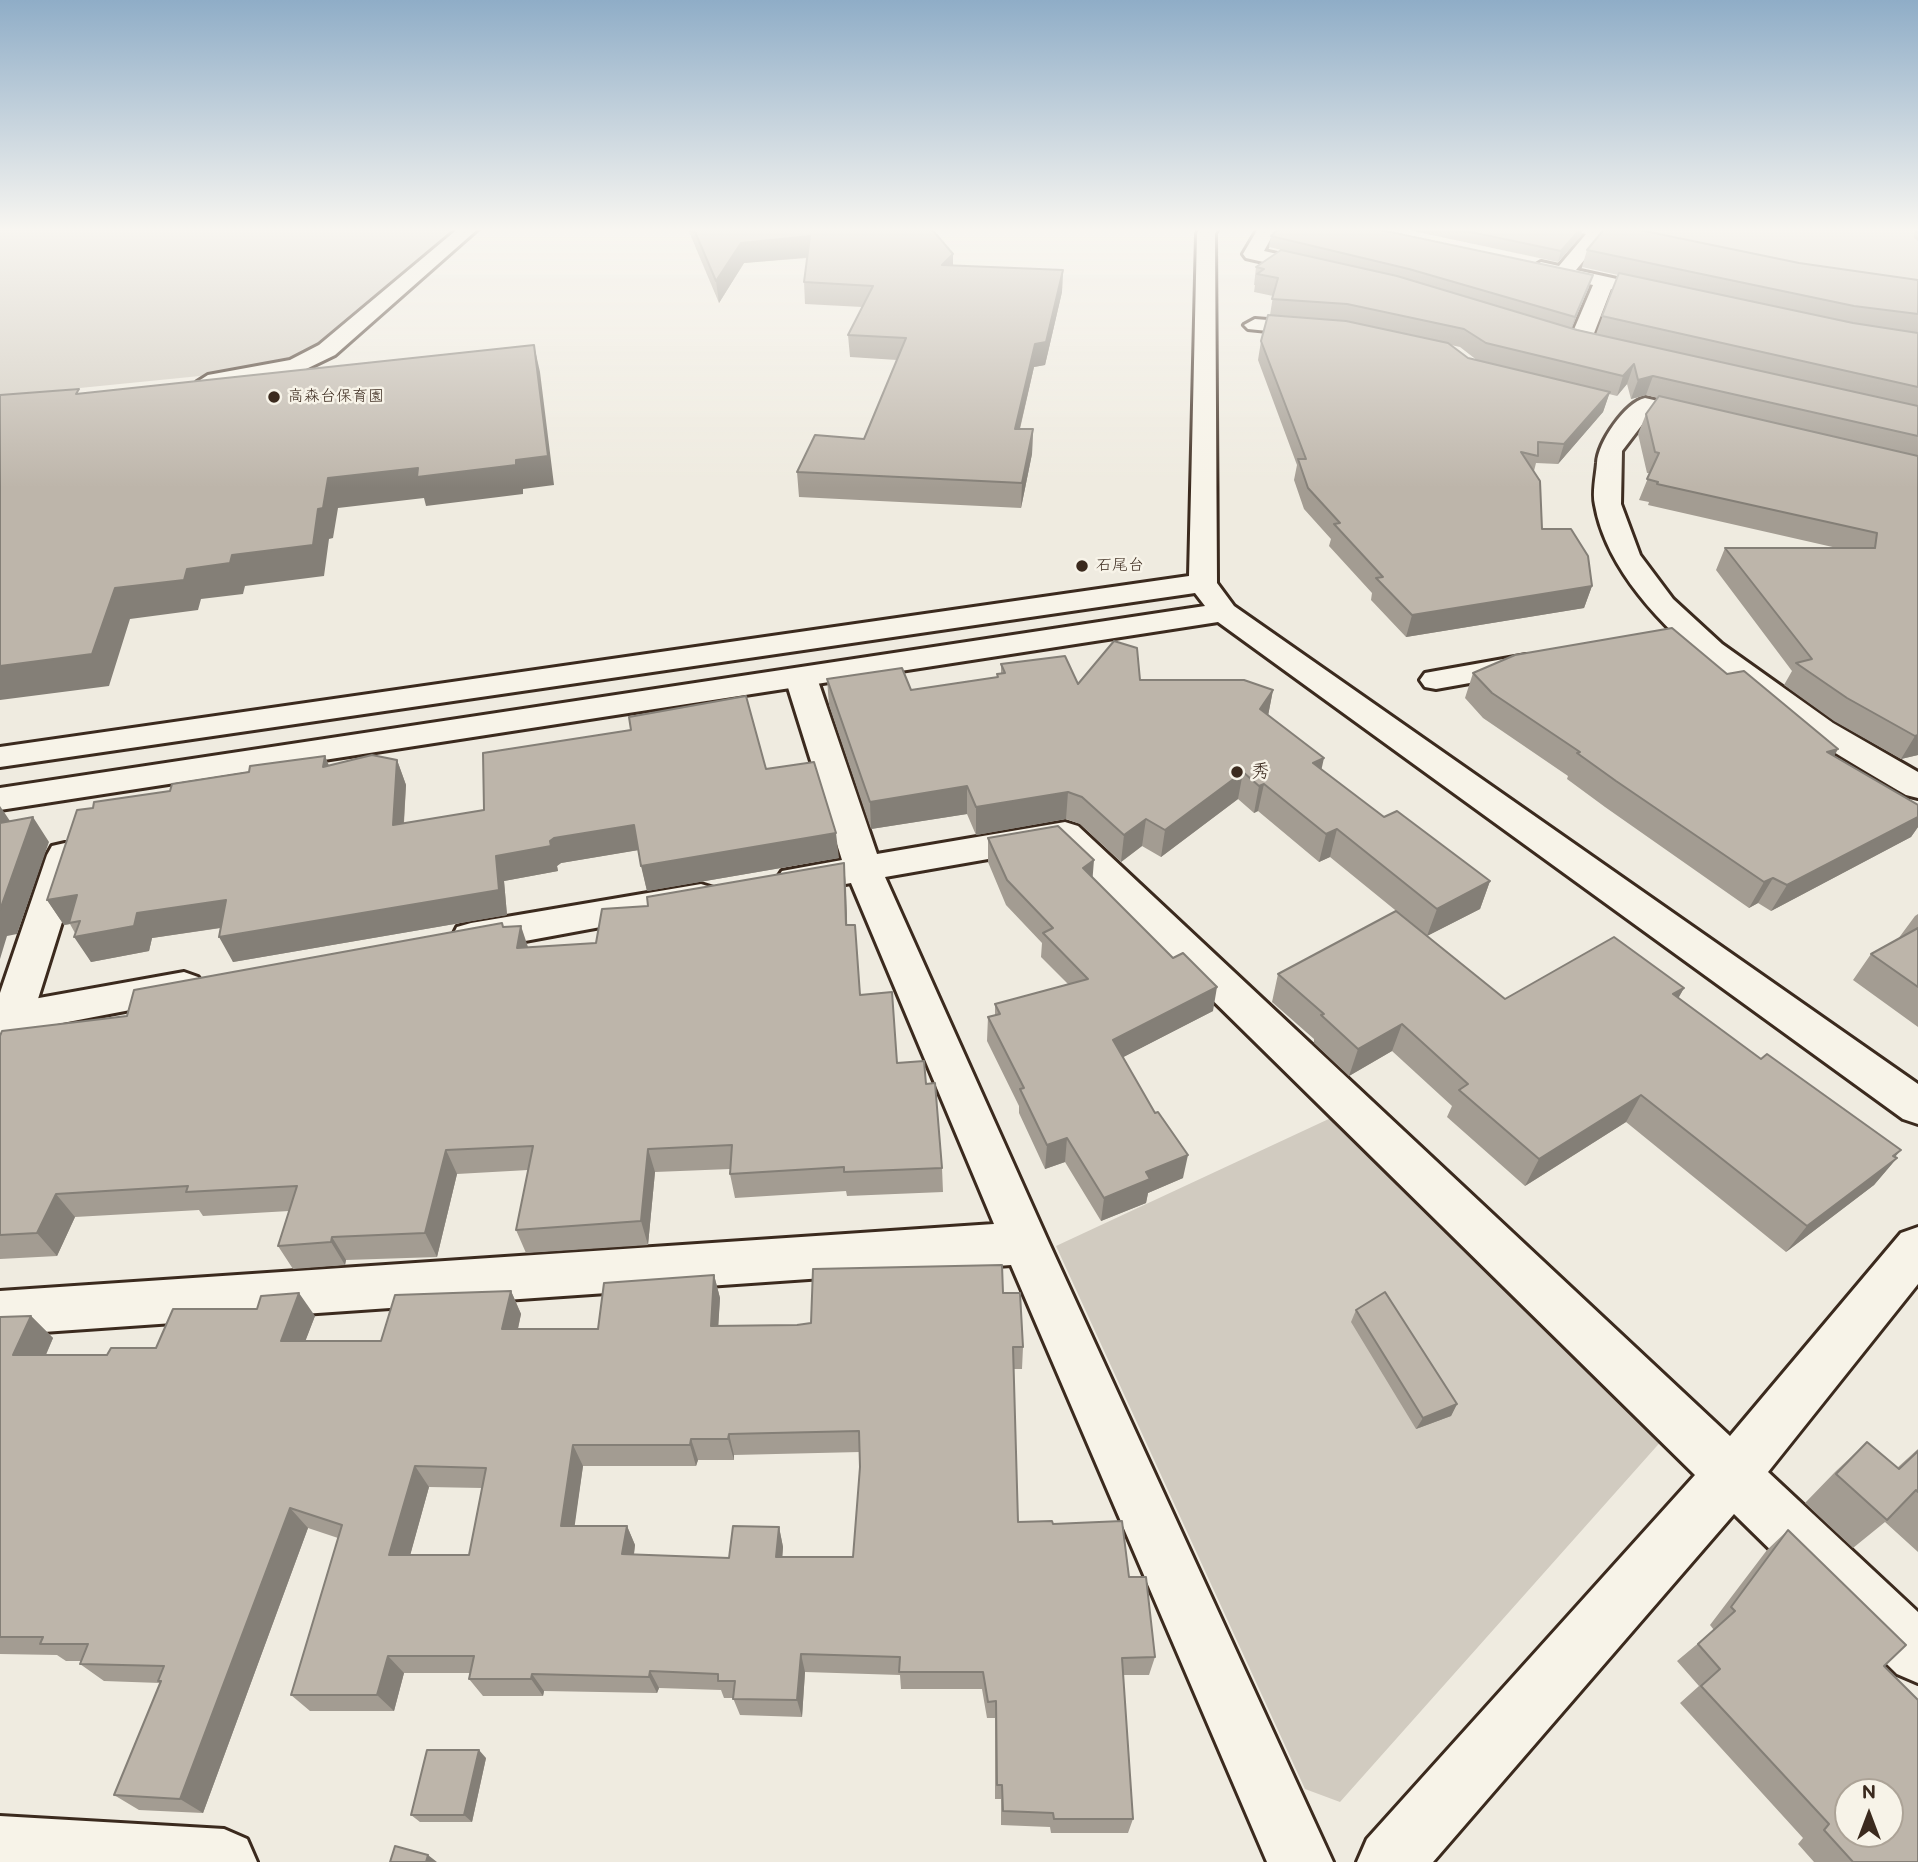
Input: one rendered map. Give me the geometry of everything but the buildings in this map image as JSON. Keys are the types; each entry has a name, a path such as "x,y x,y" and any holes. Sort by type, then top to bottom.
{"street":[{"path":"185,385 257,375 296,365 327,349 368,314"},
{"path":"1205,314 1203,583 1224,612 1918,1107"},
{"path":"1580,341 1591,314"},
{"path":"1255,325 1343,331"},
{"path":"1555,333 1602,346"},
{"path":"296,365 310,377 323,375"},
{"path":"1723,423 1645,405 1628,408 1610,449 1605,490 1613,533 1646,583 1690,635 1796,716 1918,787"},
{"path":"0,757 1203,583"},
{"path":"0,799 1224,612"},
{"path":"1657,641 1690,635"},
{"path":"1436,680 1553,659"},
{"path":"801,678 863,868 1025,1243 1300,1862"},
{"path":"4,1024 102,742"},
{"path":"438,943 1065,834 1918,1653"},
{"path":"4,1024 218,982"},
{"path":"0,1313 1025,1243"},
{"path":"1390,1862 1732,1475 1918,1248"},
{"path":"0,1848 224,1862"}],"shaded area":[{"path":"0,314 353,314 312,348 277,363 210,375 0,396"},
{"path":"1333,1117 1664,1438 1340,1802 1305,1789 1056,1246"}],"place":[{"name":"高森台保育園","path":"274,397"},
{"name":"石尾台","path":"1082,566"},
{"name":"秀","path":"1237,772"}]}
